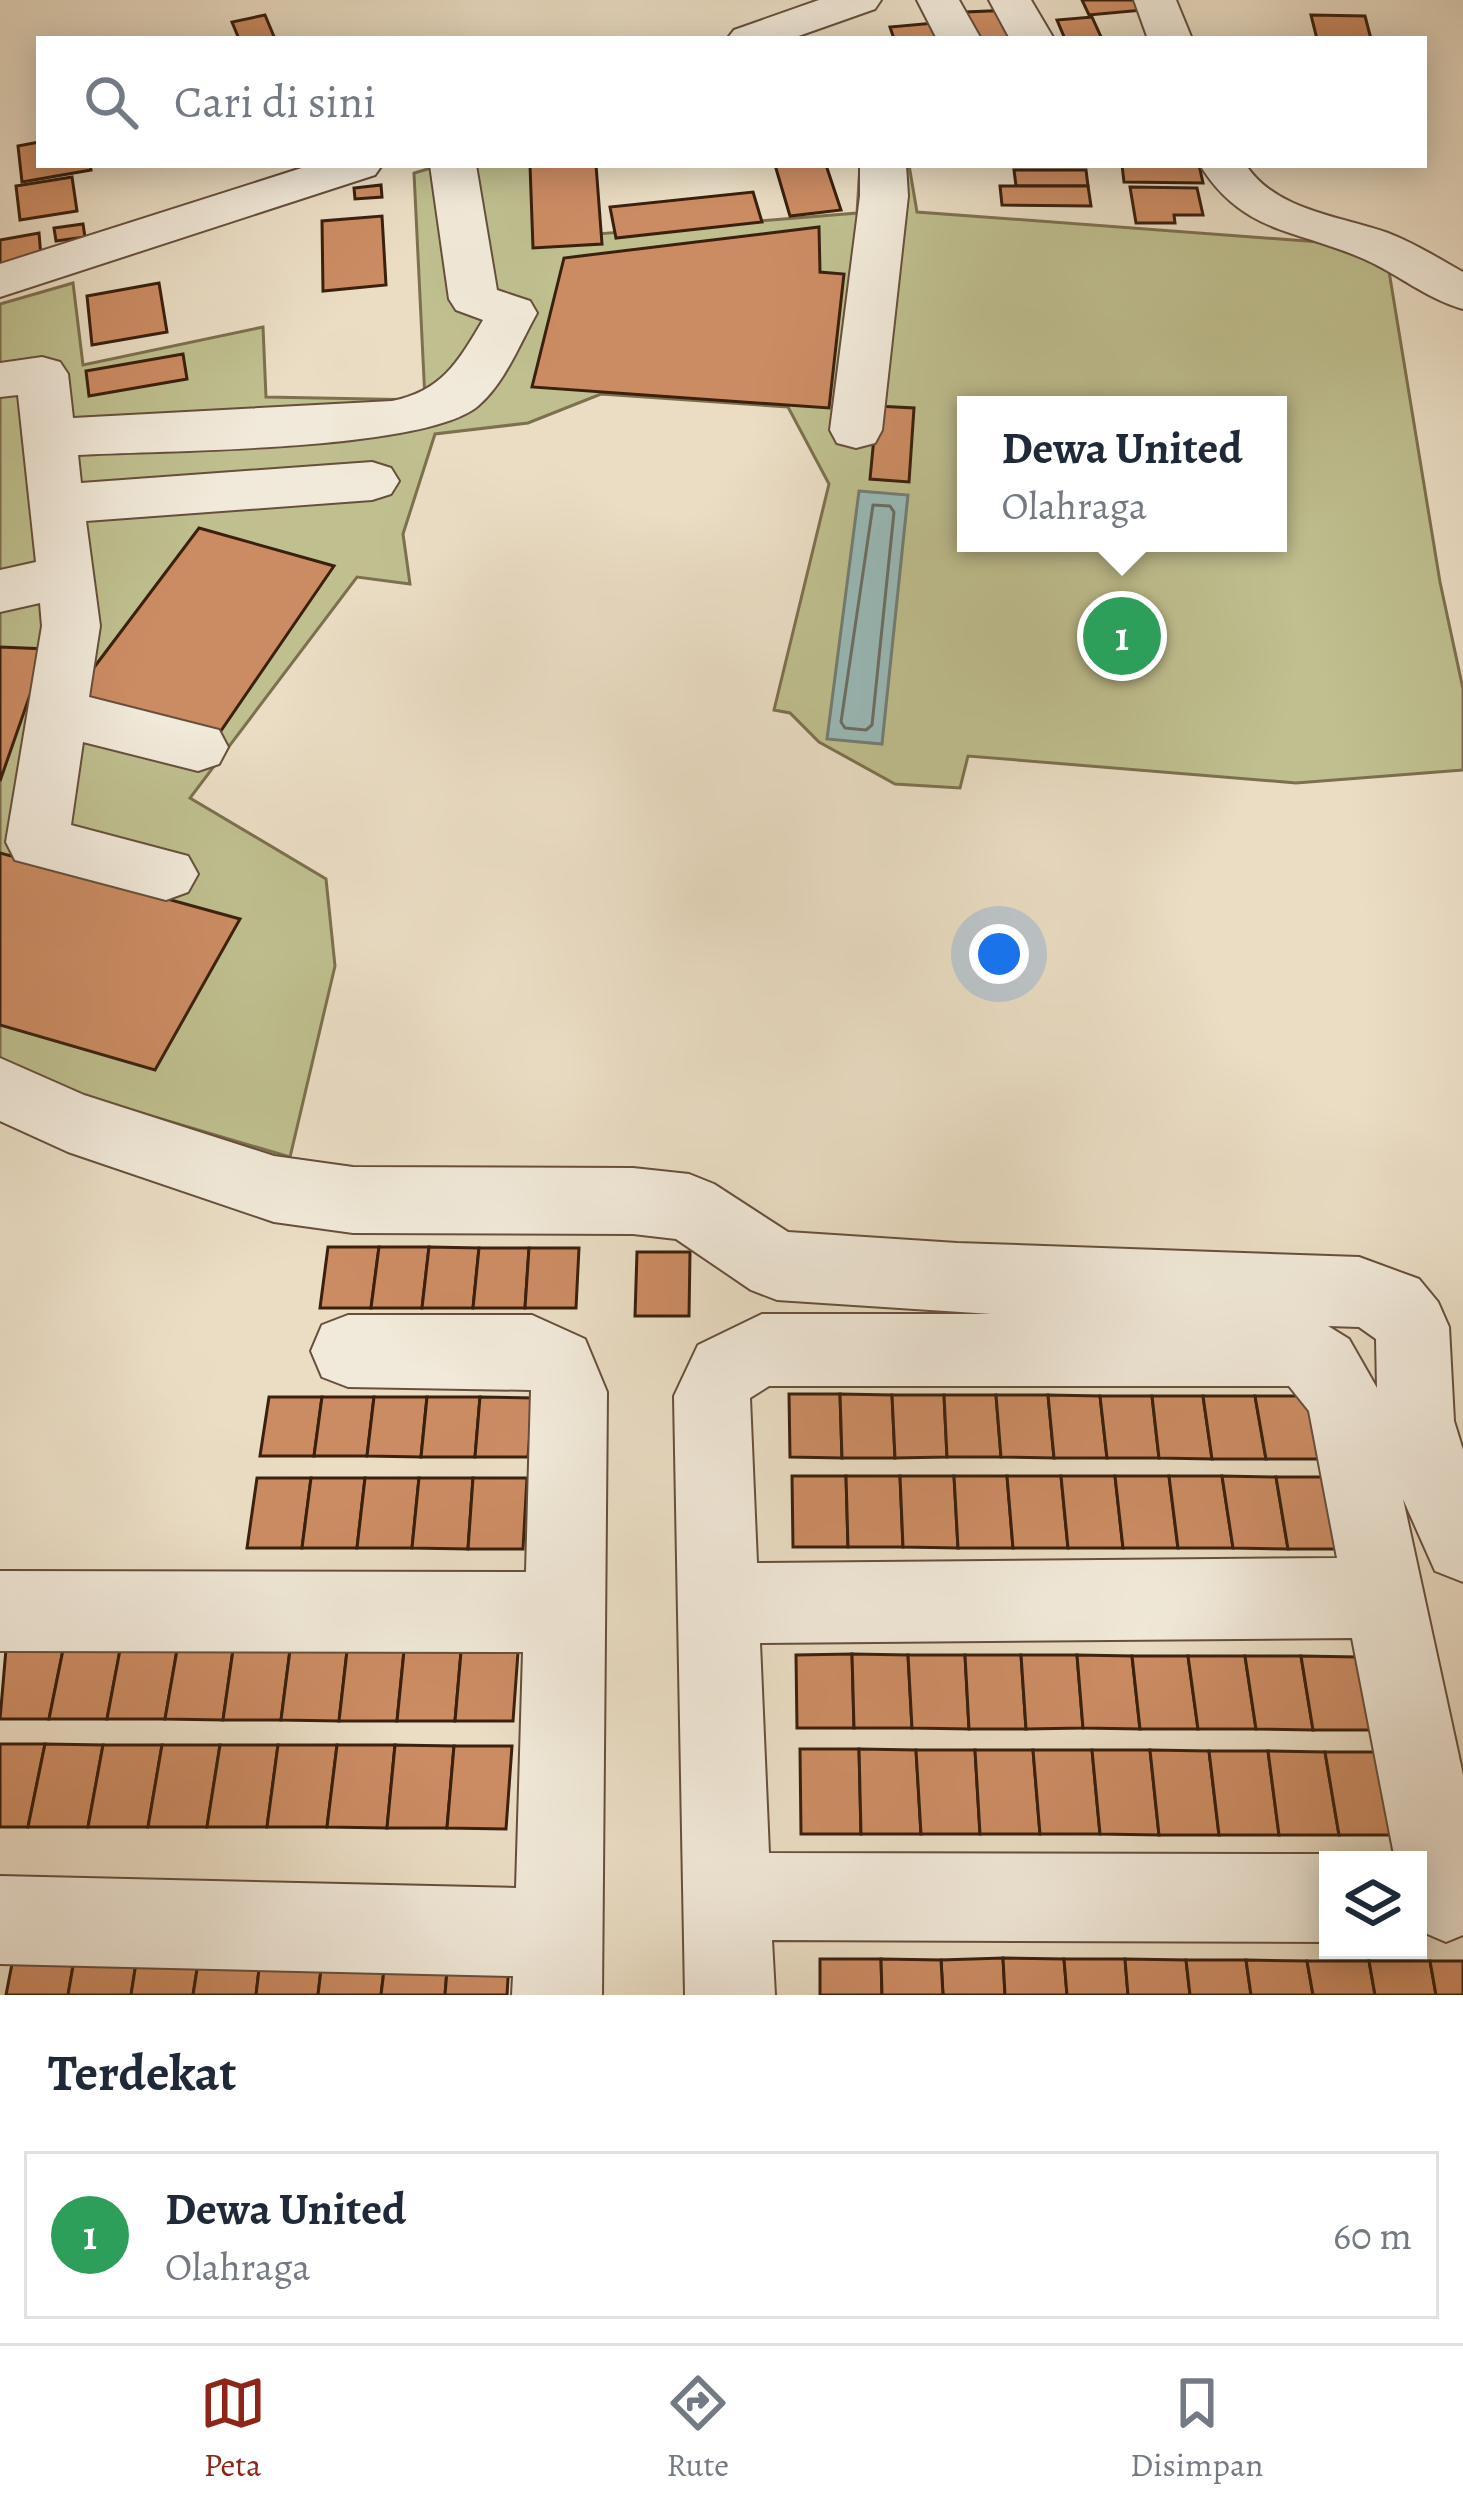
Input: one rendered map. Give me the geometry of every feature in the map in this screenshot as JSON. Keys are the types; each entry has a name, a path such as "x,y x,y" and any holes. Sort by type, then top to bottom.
{"street":[{"path":"938,0 957,36"},
{"path":"1010,0 1030,36"},
{"path":"1155,0 1169,36"},
{"path":"761,36 861,11 884,36"},
{"path":"0,281 349,168"},
{"path":"49,438 392,419 430,413 461,398 512,313 474,298 454,168"},
{"path":"856,430 884,168"},
{"path":"1225,168 1259,206 1374,245 1463,293"},
{"path":"0,380 42,374 71,626 37,842 166,874"},
{"path":"57,504 371,481"},
{"path":"0,591 65,576"},
{"path":"60,713 198,747"},
{"path":"0,1088 68,1121 274,1189 353,1200 633,1202 689,1207 777,1266 957,1278 1359,1292 1393,1304 1412,1327 1416,1421 1432,1475 1463,1543"},
{"path":"730,1995 712,1396 724,1370 762,1350 1299,1349 1323,1365 1344,1400 1442,1898"},
{"path":"0,1920 558,1964 561,1612 569,1392 559,1365 532,1352 348,1351"},
{"path":"719,1603 1384,1598"},
{"path":"0,1610 561,1612"},
{"path":"727,1896 1319,1898"}],"green space":[{"path":"431,168 534,168 536,239 857,213 860,168 910,168 917,212 1347,244 1387,259 1440,582 1463,689 1463,770 1296,783 968,756 960,788 895,784 819,742 790,713 774,710 829,484 788,407 601,394 528,423 435,434 403,534 410,584 357,577 190,798 326,879 335,966 290,1157 70,1092 0,1058 0,304 73,283 83,365 263,327 266,397 425,400 414,173"}],"water":[{"path":"859,491 908,495 882,744 827,739"}],"building":[{"path":"1082,0 1149,0 1154,9 1089,15"},
{"path":"1032,9 1040,36 972,36 966,12"},
{"path":"265,15 274,36 238,36 232,22"},
{"path":"1311,15 1365,16 1370,36 1316,36"},
{"path":"1092,17 1101,36 1064,36 1057,20"},
{"path":"934,23 939,36 893,36 890,27"},
{"path":"36,143 36,168 91,170 22,182 18,146"},
{"path":"530,168 596,168 602,244 533,248"},
{"path":"776,168 827,168 841,210 790,216"},
{"path":"1122,168 1200,168 1203,183 1124,182"},
{"path":"1014,170 1086,170 1088,186 1016,186"},
{"path":"72,177 77,211 20,220 16,186"},
{"path":"381,185 382,197 355,199 354,188"},
{"path":"1000,186 1088,186 1091,206 1002,205"},
{"path":"1130,187 1197,188 1203,215 1174,215 1175,223 1136,223"},
{"path":"753,192 762,222 616,238 610,207"},
{"path":"382,216 386,285 323,291 322,221"},
{"path":"83,224 85,237 56,241 54,228"},
{"path":"819,227 820,272 844,274 829,408 532,387 564,258"},
{"path":"39,233 41,257 0,264 0,240"},
{"path":"159,283 167,332 92,345 87,296"},
{"path":"183,354 187,379 89,396 86,371"},
{"path":"877,406 914,408 909,482 870,479"},
{"path":"199,528 334,566 216,738 74,694"},
{"path":"0,647 46,649 0,781"},
{"path":"0,853 240,919 155,1070 0,1025"},
{"path":"328,1247 379,1247 371,1308 320,1308"},
{"path":"379,1247 429,1247 422,1308 371,1308"},
{"path":"429,1247 479,1248 473,1308 422,1308"},
{"path":"479,1248 529,1248 525,1308 473,1308"},
{"path":"529,1248 579,1248 576,1308 525,1308"},
{"path":"637,1252 690,1252 689,1316 635,1316"},
{"path":"789,1394 840,1394 842,1458 790,1457"},
{"path":"840,1394 892,1395 895,1458 842,1458"},
{"path":"892,1395 944,1395 947,1457 895,1458"},
{"path":"944,1395 996,1395 1001,1457 947,1457"},
{"path":"996,1395 1048,1395 1054,1458 1001,1457"},
{"path":"1048,1395 1100,1396 1107,1458 1054,1458"},
{"path":"1100,1396 1152,1396 1159,1458 1107,1458"},
{"path":"1152,1396 1203,1396 1212,1459 1159,1458"},
{"path":"1203,1396 1255,1396 1266,1459 1212,1459"},
{"path":"1255,1396 1308,1396 1319,1459 1266,1459"},
{"path":"269,1397 322,1397 314,1456 260,1456"},
{"path":"322,1397 374,1397 367,1456 314,1456"},
{"path":"374,1397 427,1397 421,1457 367,1456"},
{"path":"427,1397 480,1397 475,1457 421,1457"},
{"path":"480,1397 533,1398 528,1457 475,1457"},
{"path":"792,1476 846,1476 848,1547 793,1547"},
{"path":"846,1476 900,1476 903,1547 848,1547"},
{"path":"900,1476 954,1476 958,1548 903,1547"},
{"path":"954,1476 1007,1476 1013,1548 958,1548"},
{"path":"1007,1476 1061,1476 1068,1548 1013,1548"},
{"path":"1061,1476 1115,1476 1123,1548 1068,1548"},
{"path":"1115,1476 1169,1476 1178,1548 1123,1548"},
{"path":"1169,1476 1222,1476 1233,1548 1178,1548"},
{"path":"1222,1476 1276,1477 1288,1549 1233,1548"},
{"path":"1276,1477 1330,1477 1343,1549 1288,1549"},
{"path":"257,1478 311,1478 302,1548 247,1548"},
{"path":"311,1478 365,1478 357,1548 302,1548"},
{"path":"365,1478 419,1478 412,1548 357,1548"},
{"path":"419,1478 473,1478 468,1549 412,1548"},
{"path":"473,1478 527,1478 523,1549 468,1549"},
{"path":"6,1649 63,1650 49,1719 0,1719"},
{"path":"63,1650 120,1650 107,1719 49,1719"},
{"path":"120,1650 177,1650 165,1719 107,1719"},
{"path":"177,1650 233,1650 223,1720 165,1719"},
{"path":"233,1650 290,1650 281,1720 223,1720"},
{"path":"290,1650 347,1651 339,1721 281,1720"},
{"path":"347,1651 404,1651 397,1721 339,1721"},
{"path":"404,1651 461,1652 455,1721 397,1721"},
{"path":"461,1652 518,1652 513,1721 455,1721"},
{"path":"852,1654 854,1728 797,1728 796,1655"},
{"path":"852,1654 908,1655 912,1728 854,1728"},
{"path":"908,1655 965,1655 969,1729 912,1728"},
{"path":"965,1655 1021,1655 1026,1729 969,1729"},
{"path":"1021,1655 1077,1655 1083,1728 1026,1729"},
{"path":"1077,1655 1132,1656 1140,1729 1083,1728"},
{"path":"1132,1656 1188,1656 1198,1729 1140,1729"},
{"path":"1188,1656 1245,1656 1256,1729 1198,1729"},
{"path":"1245,1656 1301,1656 1313,1730 1256,1729"},
{"path":"1301,1656 1357,1657 1370,1730 1313,1730"},
{"path":"0,1744 45,1744 28,1827 0,1827"},
{"path":"45,1744 103,1745 88,1827 28,1827"},
{"path":"103,1745 162,1745 148,1827 88,1827"},
{"path":"162,1745 220,1745 207,1827 148,1827"},
{"path":"220,1745 278,1745 267,1827 207,1827"},
{"path":"278,1745 337,1745 327,1827 267,1827"},
{"path":"337,1745 395,1745 387,1828 327,1827"},
{"path":"395,1745 454,1746 447,1828 387,1828"},
{"path":"454,1746 512,1746 506,1829 447,1828"},
{"path":"800,1749 859,1749 861,1834 801,1834"},
{"path":"859,1749 916,1750 921,1834 861,1834"},
{"path":"916,1750 975,1750 980,1834 921,1834"},
{"path":"975,1750 1033,1750 1040,1834 980,1834"},
{"path":"1033,1750 1092,1750 1100,1834 1040,1834"},
{"path":"1092,1750 1150,1750 1159,1835 1100,1834"},
{"path":"1150,1750 1209,1751 1219,1835 1159,1835"},
{"path":"1209,1751 1268,1751 1279,1835 1219,1835"},
{"path":"1268,1751 1325,1752 1339,1835 1279,1835"},
{"path":"1325,1752 1384,1752 1399,1835 1339,1835"},
{"path":"16,1943 77,1943 68,1995 6,1995"},
{"path":"77,1943 139,1944 131,1995 68,1995"},
{"path":"139,1944 201,1944 193,1995 131,1995"},
{"path":"201,1944 262,1944 256,1995 193,1995"},
{"path":"262,1944 324,1944 318,1995 256,1995"},
{"path":"324,1944 387,1945 381,1995 318,1995"},
{"path":"387,1945 449,1945 445,1995 381,1995"},
{"path":"449,1945 510,1945 507,1995 445,1995"},
{"path":"1003,1958 1005,1995 943,1995 941,1960"},
{"path":"1003,1958 1064,1959 1067,1995 1005,1995"},
{"path":"820,1959 881,1959 882,1995 820,1995"},
{"path":"881,1959 941,1960 943,1995 882,1995"},
{"path":"1064,1959 1125,1959 1128,1995 1067,1995"},
{"path":"1125,1959 1186,1960 1190,1995 1128,1995"},
{"path":"1186,1960 1246,1960 1251,1995 1190,1995"},
{"path":"1246,1960 1307,1961 1313,1995 1251,1995"},
{"path":"1307,1961 1369,1961 1375,1995 1313,1995"},
{"path":"1369,1961 1430,1961 1436,1995 1375,1995"},
{"path":"1430,1961 1463,1961 1463,1995 1436,1995"}],"place":[{"name":"Dewa United","path":"1122,636"}]}
